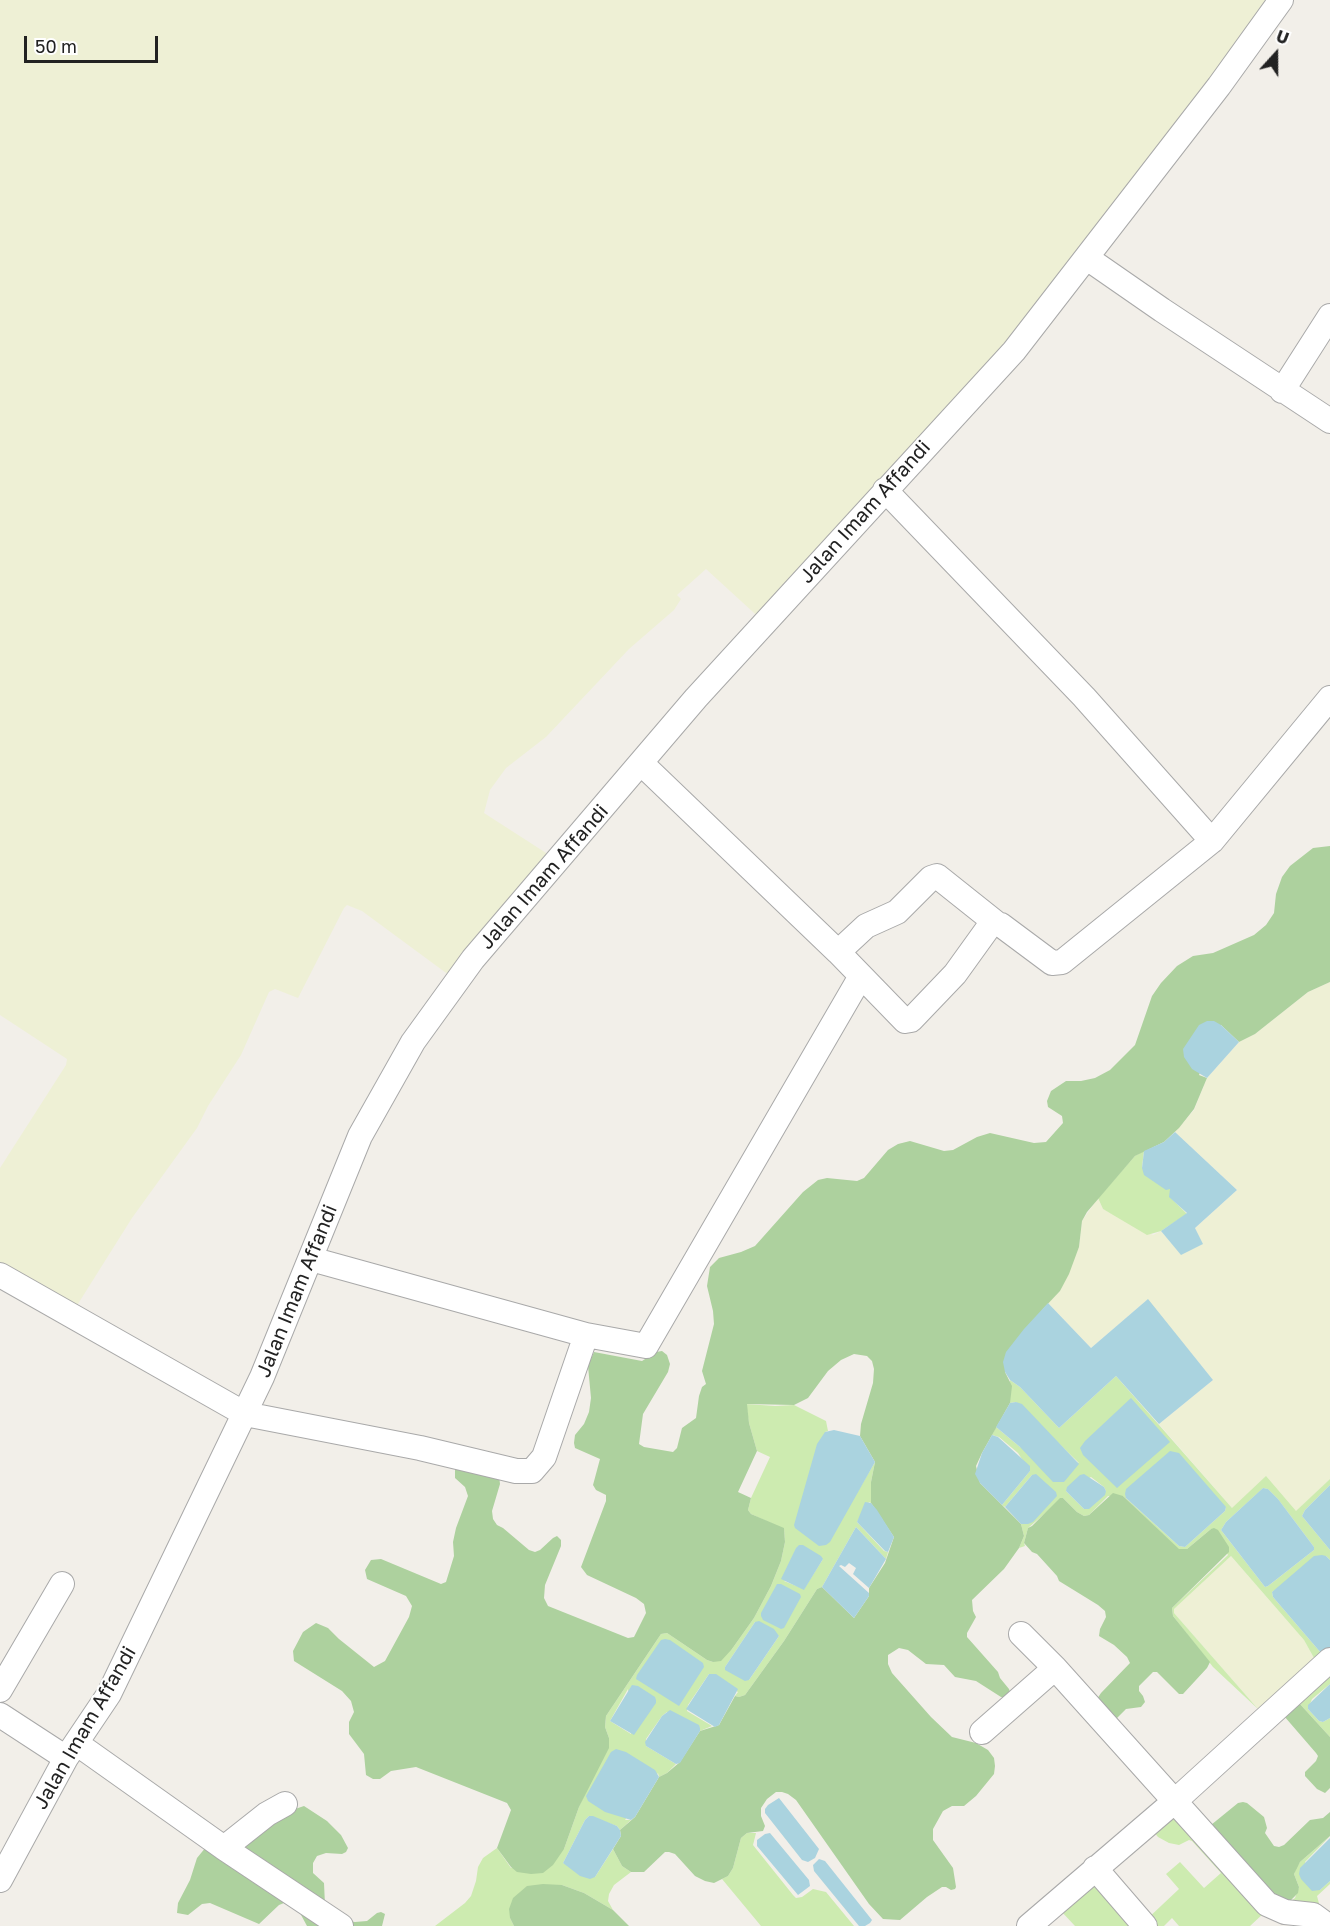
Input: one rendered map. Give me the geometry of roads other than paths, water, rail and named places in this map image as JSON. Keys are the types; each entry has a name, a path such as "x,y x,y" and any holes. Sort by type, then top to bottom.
{"street":[{"name":"Jalan Imam Affandi","path":"0,1880 71,1751 109,1694 262,1377 360,1136 413,1042 488,941 696,698 1014,351 1219,86 1281,0"},
{"path":"1087,258 1330,422"},
{"path":"1282,391 1330,316"},
{"path":"885,490 1083,697 1212,840"},
{"path":"838,952 866,926 897,912 931,878 937,876 996,923 1052,963 1058,964 1212,840 1330,698"},
{"path":"641,763 838,952 905,1021 911,1020 955,974 991,924 996,923"},
{"path":"311,1259 586,1335 644,1347 649,1344 861,976"},
{"path":"0,1275 245,1414 420,1448 516,1471 532,1471 544,1457 586,1335"},
{"path":"0,1690 62,1584"},
{"path":"1021,1634 1055,1668 1267,1904 1285,1912 1313,1915 1328,1926"},
{"path":"1029,1926 1175,1801 1330,1660"},
{"path":"982,1732 1055,1668"},
{"path":"0,1715 71,1751 224,1848 340,1926"},
{"path":"224,1848 267,1814 285,1804"},
{"path":"1095,1868 1145,1926"}],"water":[{"path":"1207,1021 1214,1021 1221,1025 1239,1042 1207,1078 1192,1069 1184,1057 1183,1049 1199,1025"},
{"path":"1175,1132 1237,1190 1195,1228 1203,1244 1181,1255 1161,1231 1187,1213 1169,1197 1170,1189 1166,1190 1144,1175 1142,1168 1144,1151 1164,1142"},
{"path":"1148,1299 1213,1380 1159,1424 1116,1376 1059,1428 1020,1387 1010,1380 1005,1372 1003,1362 1006,1352 1048,1303 1091,1348"},
{"path":"1131,1398 1170,1442 1117,1488 1083,1455 1080,1448"},
{"path":"1010,1403 1022,1404 1079,1464 1064,1482 1053,1482 1020,1447 996,1427"},
{"path":"834,1430 860,1436 875,1462 830,1542 819,1546 794,1525 817,1444 825,1432"},
{"path":"992,1435 998,1437 1030,1466 1030,1471 1002,1505 980,1483 975,1474 982,1453"},
{"path":"1170,1451 1179,1453 1226,1507 1225,1511 1185,1547 1179,1546 1126,1498 1125,1494 1126,1489"},
{"path":"1036,1474 1056,1492 1057,1496 1033,1522 1021,1524 1005,1507 1032,1475"},
{"path":"1084,1474 1104,1487 1106,1491 1105,1495 1089,1509 1084,1509 1066,1491 1067,1487"},
{"path":"1330,1485 1330,1550 1302,1516"},
{"path":"1263,1488 1268,1489 1278,1499 1314,1547 1314,1550 1265,1587 1221,1530 1226,1522"},
{"path":"865,1502 871,1503 877,1510 894,1537 888,1552 857,1522"},
{"path":"856,1527 886,1559 869,1588 853,1574 856,1568 849,1563 845,1567 839,1566 869,1593 854,1618 822,1587"},
{"path":"799,1545 803,1545 823,1559 804,1590 781,1579"},
{"path":"1322,1555 1330,1560 1330,1652 1321,1653 1273,1597 1272,1592 1314,1556"},
{"path":"777,1584 800,1594 801,1597 784,1628 781,1629 763,1620 761,1616"},
{"path":"759,1621 774,1629 779,1636 749,1680 745,1681 725,1670 725,1667 755,1622"},
{"path":"661,1640 670,1640 703,1663 704,1667 679,1706 636,1679"},
{"path":"709,1674 716,1674 738,1689 719,1725 715,1727 686,1709"},
{"path":"1330,1684 1330,1718 1323,1722 1319,1721 1308,1709 1308,1705"},
{"path":"632,1685 638,1686 656,1700 634,1735 610,1721"},
{"path":"670,1710 699,1725 700,1728 680,1763 676,1764 646,1746 645,1742 662,1716"},
{"path":"616,1749 626,1752 655,1770 659,1777 631,1820 605,1812 588,1801 586,1796 611,1752"},
{"path":"779,1798 819,1849 815,1858 808,1862 802,1860 765,1813 768,1805"},
{"path":"589,1816 617,1826 621,1836 595,1877 590,1879 580,1876 563,1863"},
{"path":"770,1833 809,1880 810,1886 798,1895 757,1846 757,1840"},
{"path":"1330,1838 1330,1881 1320,1890 1312,1891 1301,1879 1300,1868"},
{"path":"819,1859 825,1861 872,1920 870,1923 859,1926 814,1871 813,1865"}]}
